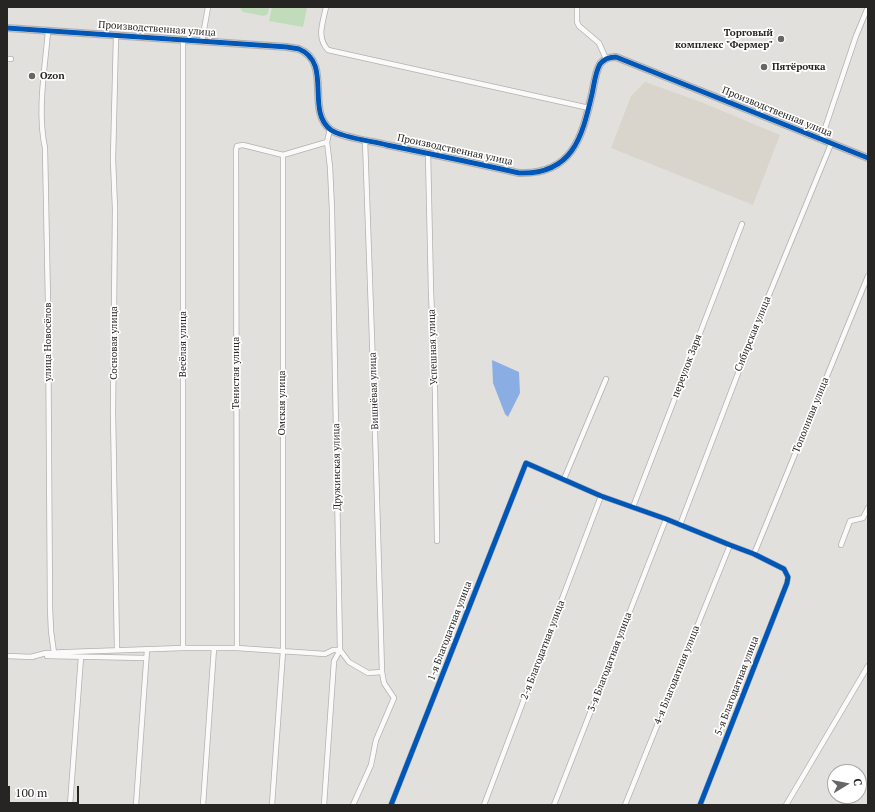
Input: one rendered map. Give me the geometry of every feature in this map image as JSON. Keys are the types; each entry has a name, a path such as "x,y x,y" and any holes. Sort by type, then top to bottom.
{"street":[{"path":"202,41 208,7"},
{"path":"326,7 321,41 328,50 589,108"},
{"path":"577,7 577,22 579,26 600,43 606,59"},
{"path":"821,140 856,36 868,7"},
{"name":"Производственная улица","path":"7,28 287,47 299,50 313,60 316,69 320,111 323,120 330,129 342,135 519,173 533,174 546,170 570,154 580,136 589,108 598,69 601,63 610,57 616,57 868,158"},
{"name":"улица Новосёлов","path":"48,31 42,131 45,156 50,608 51,638 54,653"},
{"name":"Сосновая улица","path":"116,36 113,159 115,209 113,412 117,650"},
{"name":"Весёлая улица","path":"183,648 184,40"},
{"path":"40,59 46,59"},
{"name":"Дружинская улица","path":"324,805 334,661 340,650 332,210 327,142 330,129"},
{"name":"Вишнёвая улица","path":"353,805 371,765 376,740 394,698 384,683 382,672 365,140"},
{"path":"283,155 327,142"},
{"name":"Сибирская улица","path":"680,525 755,329 831,144"},
{"name":"Тенистая улица","path":"237,648 236,150 237,146 243,145 283,155"},
{"name":"Успешная улица","path":"428,153 435,399 437,541"},
{"name":"Омская улица","path":"272,805 283,651 283,155"},
{"name":"переулок Заря","path":"633,507 742,224"},
{"name":"Тополиная улица","path":"754,554 868,276"},
{"path":"606,379 564,479 601,496 666,519 730,546 754,554"},
{"name":"1-я Благодатная улица","path":"391,805 526,463 564,479"},
{"name":"2-я Благодатная улица","path":"484,805 601,496"},
{"path":"841,546 850,521 863,518 868,508"},
{"name":"3-я Благодатная улица","path":"554,805 666,519"},
{"name":"4-я Благодатная улица","path":"625,805 730,546"},
{"name":"5-я Благодатная улица","path":"700,805 787,583 787,573 784,569 754,554"},
{"path":"31,657 54,653 183,648 237,648 325,654 333,650 340,650 349,662 368,673 382,672"},
{"path":"203,805 214,648"},
{"path":"136,805 147,650"},
{"path":"54,653 62,656"},
{"path":"7,656 146,658"},
{"path":"70,805 81,657"},
{"path":"786,805 868,666"}],"shaded area":[{"path":"645,82 701,102 780,135 753,205 611,148 631,96"}],"green space":[{"path":"240,7 269,7 268,14 264,16 243,12"},
{"path":"272,7 307,8 303,27 269,21"}],"water":[{"path":"492,360 519,372 520,393 508,417 505,414 493,383"}],"cycle path":[{"path":"7,28 299,49 309,56 315,65 320,111 324,122 336,133 519,173 537,172 551,168 563,160 572,151 584,125 598,68 603,61 614,57 868,158"},
{"path":"391,805 526,463 601,496 666,519 754,554 784,569 788,577 787,583 700,805"}],"place":[{"name":"Торговый комплекс \"Фермер\"","path":"781,39"},
{"name":"Пятёрочка","path":"764,67"},
{"name":"Ozon","path":"32,76"}]}
